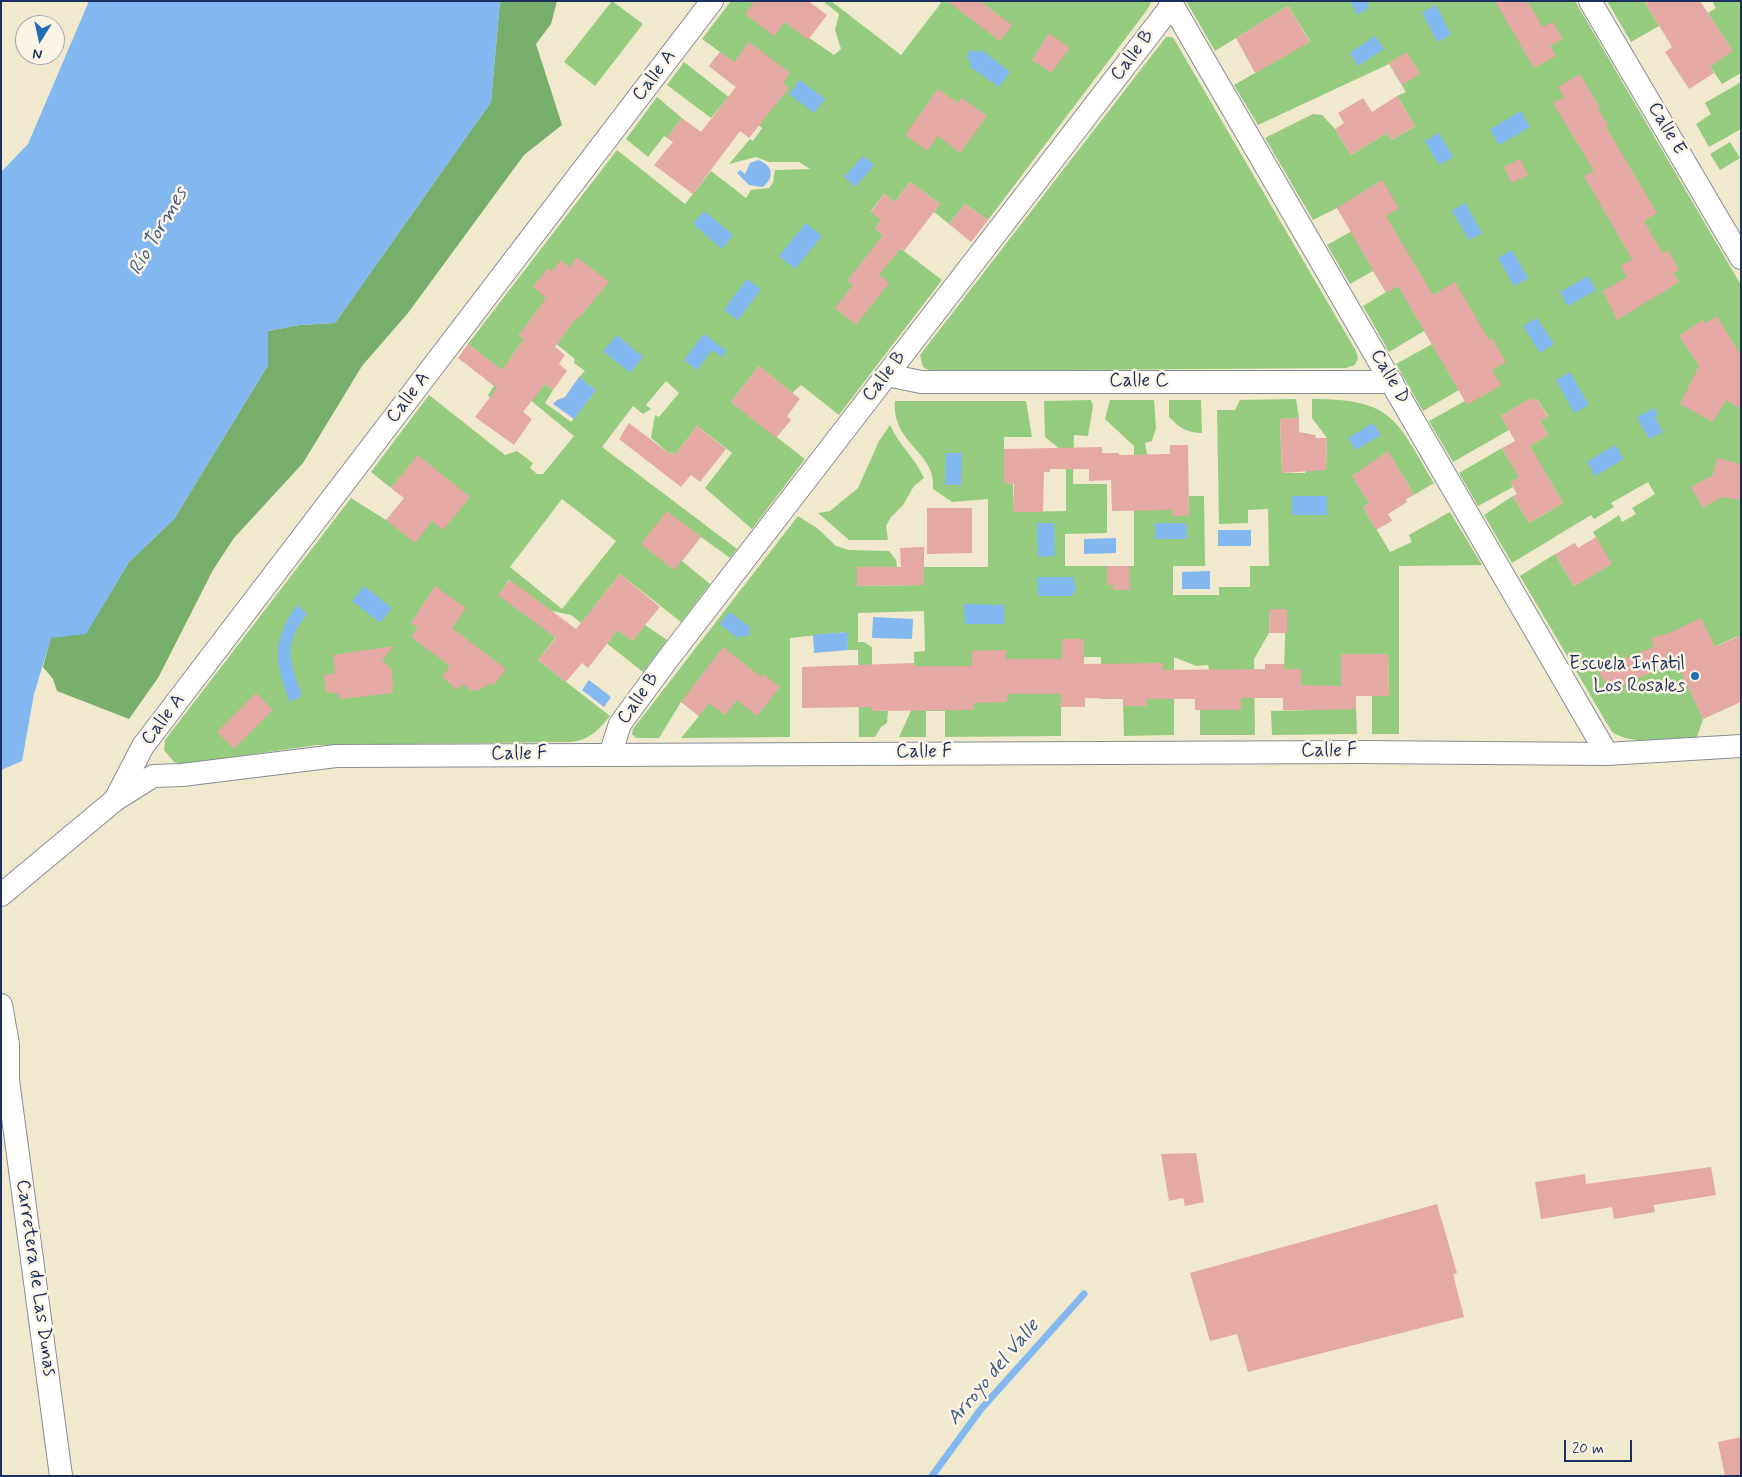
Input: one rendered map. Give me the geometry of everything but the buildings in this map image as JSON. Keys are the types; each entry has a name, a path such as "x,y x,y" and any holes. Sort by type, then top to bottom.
{"street":[{"name":"Calle A","path":"115,800 144,746 712,1"},
{"name":"Calle E","path":"1590,1 1741,258"},
{"name":"Calle B","path":"610,755 620,724 1171,3"},
{"name":"Calle D","path":"1171,3 1607,754"},
{"name":"Calle C","path":"887,375 921,382 1392,382"},
{"name":"Calle F","path":"115,800 154,776 182,775 336,756 1351,752 1607,754 1741,746"},
{"path":"3,896 115,800"},
{"name":"Carretera de Las Dunas","path":"1,1005 8,1044 5,1073 61,1476"}],"green space":[{"path":"500,1 557,1 551,24 536,44 562,125 524,155 408,313 362,366 303,463 234,538 213,570 158,678 129,719 57,691 53,679 43,667 51,637 86,633 129,562 174,519 268,365 268,331 299,325 335,323 491,102"},
{"path":"612,1 643,24 595,86 564,62"},
{"path":"731,1 755,1 834,55 841,49 835,30 839,14 823,1 831,1 901,55 941,3 939,1 1151,2 1147,10 988,220 965,204 949,224 934,212 940,204 910,182 895,202 884,194 871,211 881,220 875,229 942,280 839,415 801,385 792,393 759,366 731,402 805,459 752,529 705,488 732,453 697,426 675,455 672,452 670,454 651,438 655,415 659,417 679,393 666,381 646,405 651,409 643,414 633,406 602,447 737,549 730,558 701,537 682,561 710,584 681,622 620,574 592,609 632,641 645,625 667,640 643,672 571,615 538,608 509,580 499,595 532,615 568,622 538,660 610,716 593,734 571,742 317,745 183,764 174,762 164,750 165,740 351,498 386,520 432,521 469,497 418,456 391,488 371,472 429,395 505,455 517,451 533,463 530,468 537,474 543,474 574,436 512,385 491,400 488,395 494,386 485,379 495,365 468,344 617,150 685,204 711,171 746,198 751,190 769,188 773,183 775,170 810,169 799,162 769,162 756,157 729,164 750,139 753,141 762,128 726,100 711,118 667,85 684,62 744,109 741,91 709,66 720,52 702,39","holes":["529,322 575,359 574,363 585,371 579,377 596,390 571,422 545,403 553,390 510,359 524,339 519,335","562,499 616,541 562,609 510,567"]},
{"path":"1186,1 1575,1 1741,285 1741,642 1738,636 1678,664 1703,719 1697,737 1642,740 1621,737 1612,732 1520,576 1555,554 1574,586 1611,564 1593,532 1619,515 1622,522 1636,514 1632,508 1655,494 1648,482 1611,503 1614,507 1594,519 1591,515 1512,563 1484,515 1513,496 1529,523 1563,503 1540,465 1511,482 1513,487 1478,506 1459,473 1502,448 1508,458 1548,435 1540,421 1548,416 1537,399 1532,401 1530,399 1501,416 1509,430 1453,462 1429,421 1465,401 1459,390 1423,411 1396,364 1432,344 1424,331 1389,352 1363,306 1386,292 1373,271 1350,284 1327,245 1352,231 1337,208 1313,220 1265,138 1313,114 1322,115 1335,129 1351,155 1387,133 1392,140 1415,126 1397,96 1406,92 1389,64 1258,125 1234,85 1310,41 1288,6 1215,51"},
{"path":"1607,1 1644,1 1659,26 1631,42"},
{"path":"1712,1 1741,1 1741,73 1722,84 1710,66 1732,51 1708,13 1716,8"},
{"path":"1166,37 1174,39 1356,351 1358,358 1355,365 1346,368 931,371 923,367 920,355"},
{"path":"1741,82 1741,129 1709,147 1696,124 1711,114 1705,103"},
{"path":"657,97 682,118 667,138 664,136 648,157 626,139"},
{"path":"1730,142 1740,158 1720,170 1710,154"},
{"path":"1296,399 1299,418 1280,419 1282,473 1305,473 1306,470 1326,469 1327,438 1312,418 1312,399 1360,403 1376,409 1389,417 1400,428 1434,483 1414,495 1392,458 1384,454 1353,476 1369,503 1363,507 1390,552 1412,542 1409,535 1450,512 1482,565 1399,566 1399,734 1372,734 1372,696 1389,696 1388,654 1341,654 1341,709 1356,709 1357,734 1272,735 1271,711 1312,710 1312,686 1301,685 1300,669 1284,669 1286,609 1270,609 1269,633 1254,659 1255,735 1200,735 1200,710 1241,709 1209,670 1208,665 1196,666 1174,657 1174,735 1124,736 1123,699 1101,699 1101,657 1084,657 1085,707 1061,707 1061,736 945,737 945,711 926,711 926,737 899,737 915,702 914,652 925,651 924,611 858,613 858,642 864,642 872,647 872,711 888,711 887,723 881,727 875,737 859,737 858,650 848,650 846,632 790,638 790,737 681,738 699,716 681,702 659,738 636,738 632,734 633,729 798,516 817,528 836,546 849,550 889,551 896,560 897,567 858,586 924,585 924,567 988,567 988,499 952,502 933,489 932,476 928,466 900,428 896,416 895,401 1026,401 1032,437 1004,437 1004,483 1013,484 1014,512 1066,511 1066,451 1062,451 1045,437 1044,401 1091,400 1093,406 1088,436 1074,435 1073,484 1107,484 1107,533 1065,534 1065,566 1134,566 1134,446 1105,419 1110,400 1154,400 1156,428 1152,441 1145,443 1157,510 1172,510 1172,516 1189,516 1189,496 1204,496 1205,566 1173,566 1173,595 1219,595 1219,587 1250,587 1250,566 1269,566 1268,509 1248,510 1248,523 1219,524 1217,410 1235,410 1240,400"},
{"path":"1169,400 1201,400 1202,433 1184,429 1169,417"},
{"path":"890,425 924,478 914,486 903,505 891,517 886,526 888,540 849,540 818,513 830,511 858,488 879,441"}],"water":[{"name":"Río Tormes","path":"89,1 500,1 491,102 335,323 299,325 268,331 268,365 174,519 129,562 86,634 51,638 34,694 22,761 1,770 1,172 28,144 62,65 65,65 65,57"},
{"path":"1350,1 1366,1 1369,8 1357,15"},
{"path":"1436,5 1451,35 1437,42 1422,12"},
{"path":"1375,36 1384,49 1358,66 1350,53"},
{"path":"970,50 980,52 982,50 1010,72 999,87 969,66 971,64 967,57"},
{"path":"800,80 825,99 814,113 789,94"},
{"path":"1521,111 1530,127 1499,145 1490,129"},
{"path":"1439,133 1453,157 1439,165 1425,141"},
{"path":"863,156 874,165 855,187 844,177"},
{"path":"758,160 767,165 771,172 767,183 763,187 749,185 737,173 740,170 745,174 750,163"},
{"path":"1465,203 1482,233 1469,240 1452,211"},
{"path":"704,211 733,235 722,249 693,224"},
{"path":"806,223 822,236 795,269 779,256"},
{"path":"1512,250 1528,278 1514,286 1498,258"},
{"path":"1588,276 1596,290 1568,306 1560,292"},
{"path":"747,279 761,289 738,320 724,310"},
{"path":"1537,318 1554,344 1540,353 1523,326"},
{"path":"704,334 727,351 721,357 712,350 697,370 684,360"},
{"path":"617,335 643,357 630,373 603,351"},
{"path":"1570,372 1589,405 1574,413 1556,380"},
{"path":"579,377 596,390 574,419 553,404 565,397"},
{"path":"1654,408 1658,415 1655,417 1663,432 1649,439 1637,417"},
{"path":"1373,423 1381,435 1356,450 1348,438"},
{"path":"1615,445 1624,459 1595,476 1587,462"},
{"path":"946,453 962,453 961,485 945,485"},
{"path":"1292,496 1327,496 1327,515 1292,515"},
{"path":"1037,523 1054,523 1055,556 1038,557"},
{"path":"1155,523 1186,523 1187,539 1155,539"},
{"path":"1218,530 1251,530 1251,546 1218,546"},
{"path":"1116,538 1116,553 1084,554 1084,539"},
{"path":"1210,571 1210,589 1182,589 1182,572"},
{"path":"1037,577 1073,577 1076,589 1072,596 1038,596"},
{"path":"364,586 392,608 380,623 352,601"},
{"path":"964,604 1004,605 1004,624 965,624"},
{"path":"297,605 307,614 299,625 291,645 294,673 302,696 290,702 281,675 278,652 283,629"},
{"path":"729,612 750,627 749,636 741,636 739,639 720,624"},
{"path":"873,617 913,619 912,639 872,638"},
{"path":"847,632 848,650 814,653 813,635"},
{"path":"589,680 611,697 604,707 582,690"}],"waterway":[{"name":"Arroyo del Valle","path":"932,1476 981,1409 1084,1294"}],"place":[{"name":"Escuela Infatil Los Rosales","path":"1695,676"}]}
